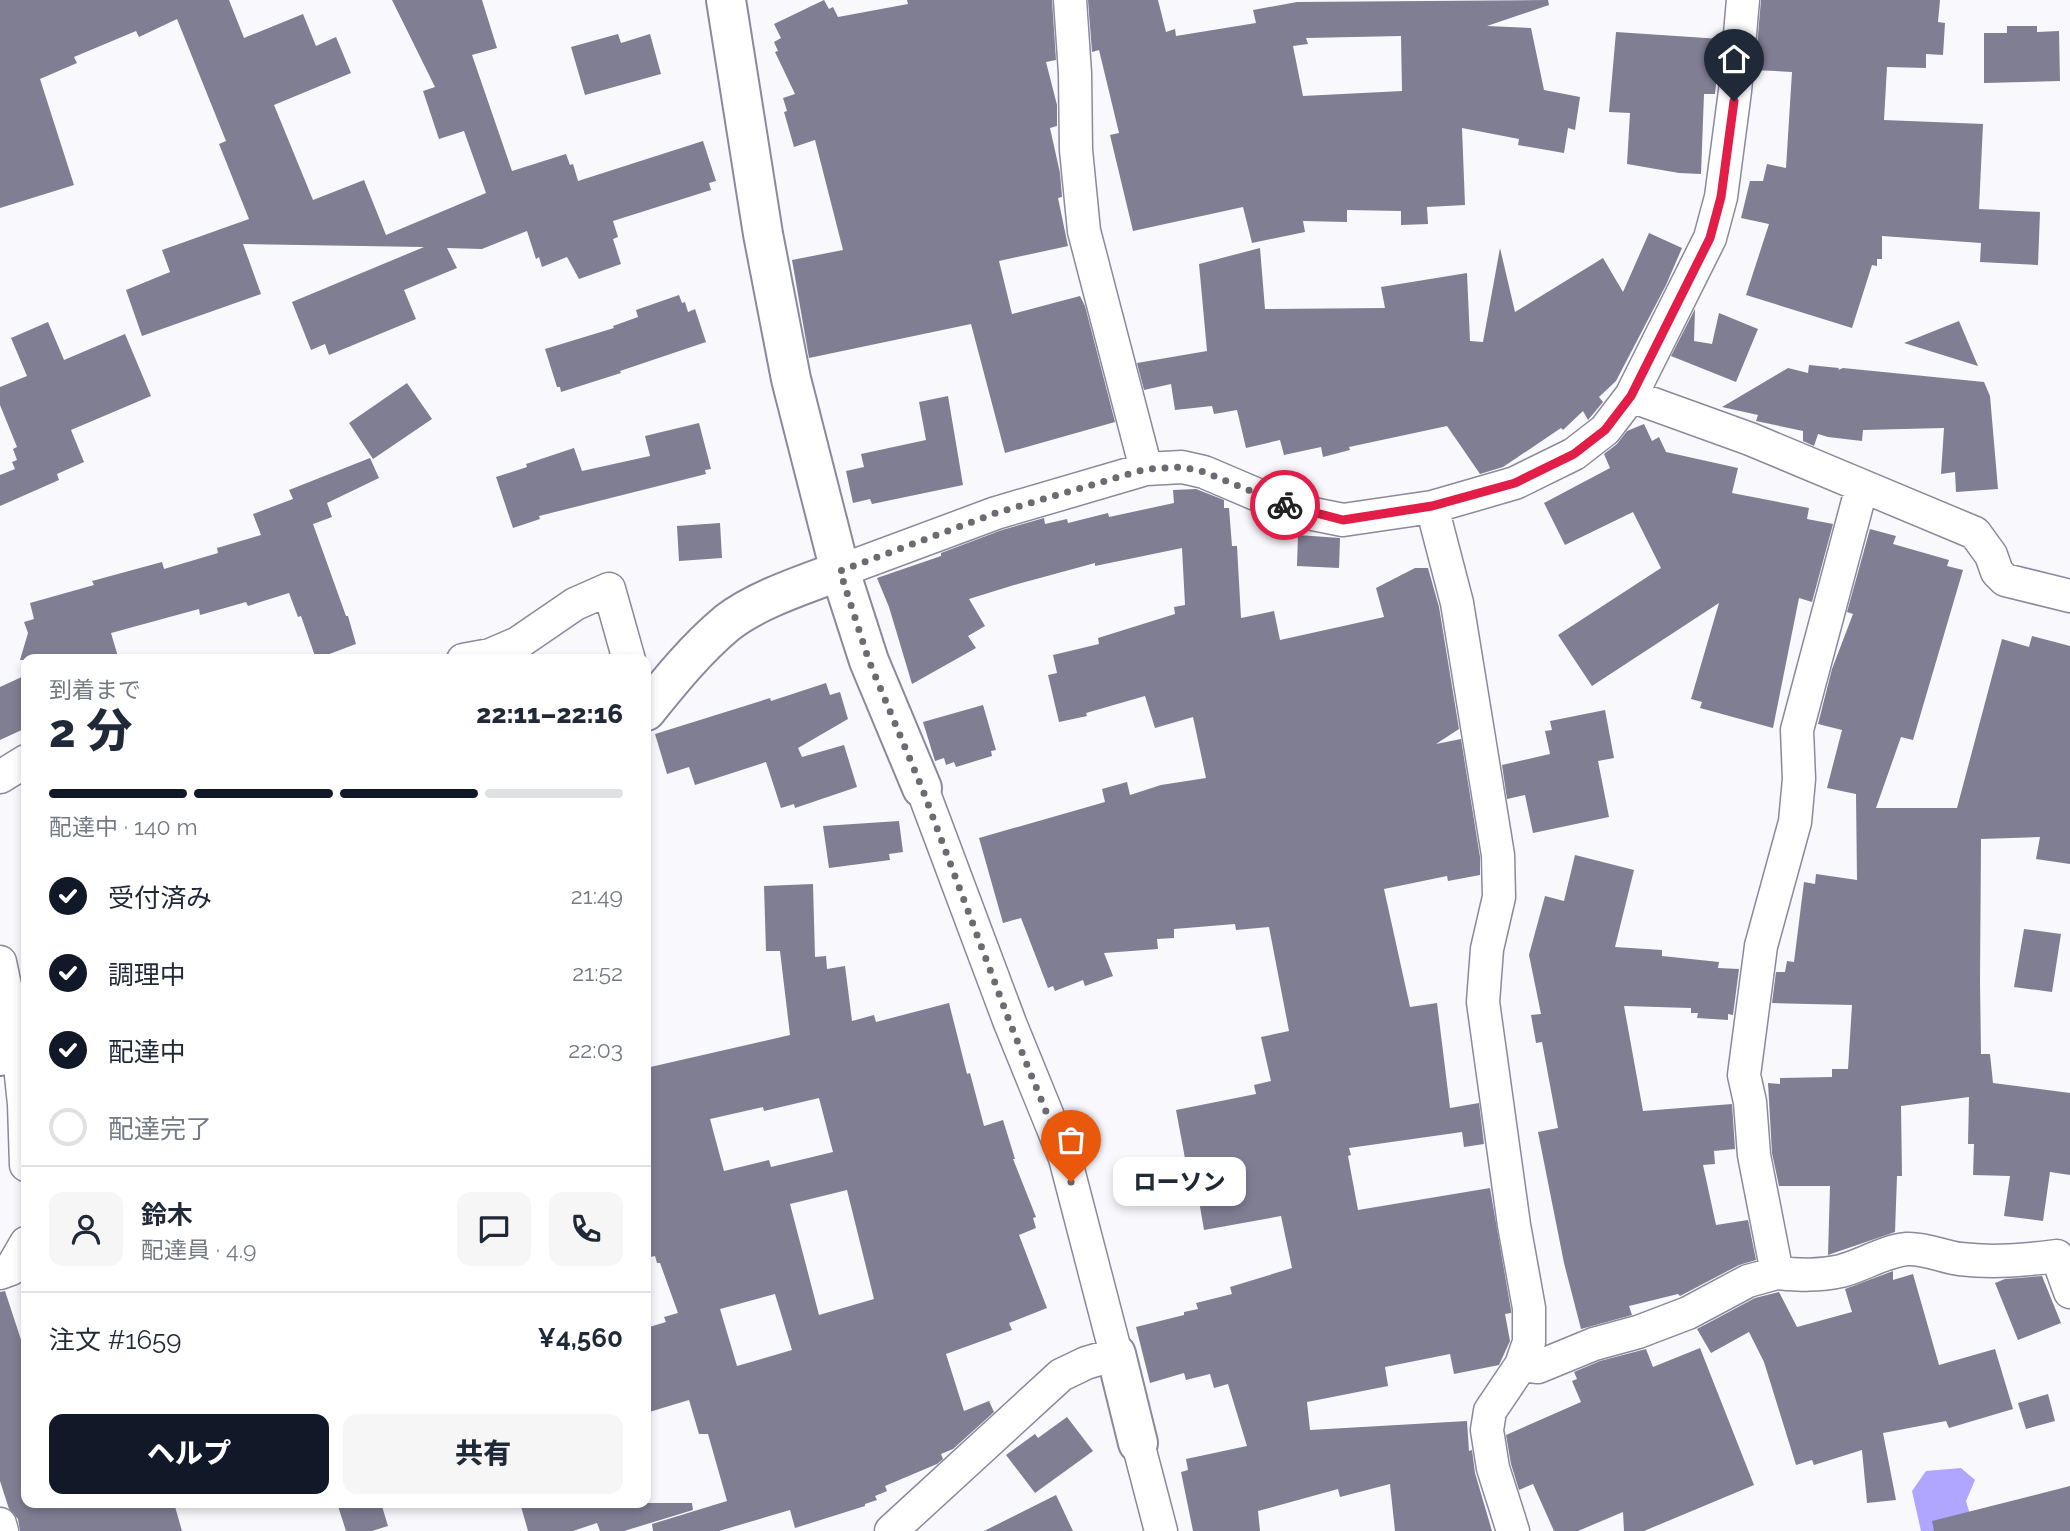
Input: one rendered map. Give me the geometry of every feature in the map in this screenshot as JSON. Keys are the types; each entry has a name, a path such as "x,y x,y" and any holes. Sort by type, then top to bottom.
{"street":[{"path":"726,0 765,248 791,379 840,571 869,661 922,788 1010,1023 1065,1158 1161,1531"},
{"path":"1070,0 1076,150 1084,231 1146,469"},
{"path":"651,705 687,661 729,622 784,592 996,513 1146,469 1182,467 1204,472 1265,498 1313,514 1343,520 1432,506 1515,483 1574,454 1605,430 1631,396 1710,238 1723,183 1743,0"},
{"path":"1631,396 1750,439 1975,533 1992,555 1997,572 2005,580 2070,596"},
{"path":"1777,1273 1754,1155 1750,1102 1744,1075 1761,946 1795,822 1799,779 1797,730 1862,486"},
{"path":"1432,506 1457,603 1498,855 1499,897 1487,949 1483,1002 1514,1225 1529,1308 1528,1342 1521,1365 1490,1411 1487,1430 1493,1468 1513,1531"},
{"path":"493,654 518,643 575,604 609,589 627,654"},
{"path":"0,777 21,764"},
{"path":"0,962 21,1086"},
{"path":"1521,1365 1538,1367 1594,1344 1675,1318 1748,1281 1777,1273 1807,1276 1842,1271 1884,1254 1908,1249 1972,1259 2018,1261 2057,1256 2070,1292"},
{"path":"0,1273 11,1269 21,1252"},
{"path":"891,1531 1061,1376 1086,1363 1116,1354"},
{"path":"0,1524 2,1531"}],"shaded area":[{"path":"1961,1468 1975,1480 1966,1501 1975,1531 1921,1531 1912,1491 1926,1471"}],"building":[{"path":"0,0 229,0 244,38 303,14 316,46 336,37 351,73 274,105 313,200 364,180 386,235 486,193 464,131 439,139 423,91 435,87 392,0 482,0 497,48 472,55 512,171 566,154 570,165 573,164 578,181 703,141 716,181 709,183 711,190 613,221 618,237 613,239 621,264 579,279 567,257 542,267 539,257 536,259 527,231 482,249 447,248 457,268 404,290 416,319 329,355 325,344 311,350 292,302 424,247 243,244 261,294 142,336 126,290 170,272 162,250 249,219 219,144 226,141 177,19 139,37 136,31 74,57 77,63 40,79 74,185 0,208"},
{"path":"824,0 829,9 833,7 838,17 908,4 907,0 1052,0 1056,60 1046,62 1057,105 1057,126 1050,128 1060,173 1062,197 1058,198 1068,246 999,261 1012,314 1080,296 1085,306 1115,422 1005,453 971,324 809,358 792,260 843,250 815,140 794,147 783,98 795,94 775,52 778,51 774,42 781,38 774,24"},
{"path":"1088,0 1158,0 1166,32 1175,29 1176,36 1256,23 1253,10 1297,2 1548,0 1549,5 1487,26 1531,28 1544,90 1580,97 1575,130 1568,128 1564,153 1518,145 1519,139 1462,128 1465,205 1427,207 1428,224 1401,225 1401,211 1347,210 1347,222 1303,221 1305,232 1252,243 1243,207 1133,231 1110,135 1119,133 1099,50 1092,52","holes":["1401,36 1402,91 1303,96 1293,46 1308,44 1306,38"]},
{"path":"1761,0 1940,0 1938,22 1945,23 1943,55 1926,54 1926,68 1887,67 1884,120 1983,124 1979,209 2040,212 2038,265 1980,262 1981,243 1882,236 1882,259 1877,259 1877,266 1872,265 1852,328 1746,295 1769,224 1741,218 1750,181 1763,181 1767,164 1786,168 1792,72 1755,70"},
{"path":"2007,26 2037,26 2037,32 2059,31 2060,81 1984,83 1984,33 2007,33"},
{"path":"1616,32 1721,39 1715,94 1704,94 1701,174 1627,164 1630,113 1609,112"},
{"path":"618,34 621,43 650,34 661,74 585,95 571,47"},
{"path":"1649,233 1682,248 1666,285 1616,381 1599,397 1603,402 1588,420 1583,411 1563,430 1561,428 1503,467 1480,474 1447,426 1349,447 1350,450 1323,457 1321,447 1284,455 1280,440 1246,448 1237,410 1214,414 1212,406 1175,410 1171,384 1144,390 1137,363 1207,351 1199,264 1260,248 1265,309 1385,308 1381,287 1467,273 1470,341 1483,342 1500,248 1515,312 1603,258 1623,292"},
{"path":"679,295 688,312 695,309 706,342 561,392 560,387 557,387 545,349 614,328 613,326 638,317 636,310"},
{"path":"1695,309 1694,341 1712,344 1719,313 1758,329 1736,382 1671,356"},
{"path":"1959,321 1978,366 1904,343"},
{"path":"48,322 64,360 125,334 151,396 71,430 84,462 57,474 59,480 0,506 0,475 15,469 12,462 17,460 13,449 17,447 0,405 0,387 27,376 11,338"},
{"path":"1809,365 1839,368 1838,370 1843,368 1984,382 1990,396 1998,489 1956,492 1955,472 1941,474 1944,428 1863,430 1862,441 1818,434 1814,446 1803,441 1803,431 1756,421 1758,415 1722,407 1788,368 1808,373"},
{"path":"407,383 432,419 373,459 349,423"},
{"path":"948,396 963,485 872,504 870,499 853,503 846,471 864,467 861,454 926,440 919,402"},
{"path":"699,423 711,469 705,470 706,474 539,516 540,519 513,528 496,477 574,448 582,471 650,456 645,436"},
{"path":"1644,424 1652,441 1659,437 1666,452 1738,468 1732,493 1809,508 1807,519 1833,524 1812,602 1799,598 1773,728 1700,708 1702,702 1691,699 1719,603 1592,686 1558,635 1661,568 1633,512 1565,545 1544,503 1610,468 1604,454 1617,444 1627,431"},
{"path":"370,458 379,478 327,503 332,517 313,524 356,644 329,654 314,654 301,616 298,617 289,593 248,606 246,602 200,615 199,609 111,633 117,654 22,654 28,633 24,622 34,619 30,603 94,585 92,581 162,562 164,569 218,553 217,548 261,535 253,514 293,499 289,490"},
{"path":"1196,489 1224,500 1224,508 1229,508 1232,546 1237,546 1241,618 1274,611 1280,640 1384,617 1376,588 1415,568 1428,568 1439,607 1459,729 1436,744 1461,739 1480,857 1480,875 1448,881 1447,876 1384,889 1410,1007 1437,1003 1450,1108 1479,1103 1484,1144 1464,1147 1462,1132 1349,1148 1351,1155 1348,1156 1358,1210 1490,1188 1511,1310 1511,1313 1505,1314 1510,1341 1499,1365 1454,1374 1450,1354 1385,1367 1388,1386 1307,1402 1310,1430 1467,1421 1469,1451 1472,1450 1475,1473 1492,1531 1395,1531 1390,1484 1340,1497 1338,1489 1258,1511 1260,1531 1193,1531 1181,1472 1188,1470 1186,1459 1247,1446 1228,1384 1214,1388 1210,1374 1186,1380 1184,1373 1150,1383 1136,1327 1184,1315 1184,1312 1198,1309 1196,1303 1232,1294 1230,1287 1292,1268 1281,1216 1204,1230 1198,1195 1192,1196 1176,1110 1256,1094 1254,1085 1271,1081 1261,1037 1289,1031 1269,927 1236,930 1235,924 1174,929 1174,938 1157,939 1158,949 1104,953 1113,976 1085,986 1083,980 1055,991 1053,986 1048,988 1021,918 1003,923 979,838 1105,802 1102,789 1127,782 1130,795 1161,785 1206,778 1193,717 1155,728 1145,696 1086,713 1087,716 1059,722 1048,675 1057,673 1053,655 1099,644 1098,638 1175,614 1174,607 1185,605 1182,548 1095,566 1095,563 969,599 985,626 968,636 976,648 912,684 889,607 877,578 941,556 941,553 1002,530 1044,518 1045,524 1067,519 1068,523 1108,513 1109,517 1174,503 1173,490"},
{"path":"720,523 722,558 679,561 677,526"},
{"path":"1870,529 1896,536 1893,544 1949,560 1947,566 1963,570 1913,740 1901,737 1876,808 1957,808 2002,639 2029,647 2032,636 2070,646 2070,864 2036,859 2040,837 1981,839 1980,981 1981,1054 1990,1054 1993,1083 2070,1093 2070,1175 2050,1172 2043,1221 2004,1216 2010,1176 1973,1175 1974,1144 1968,1144 1969,1097 1901,1106 1902,1176 1897,1176 1895,1232 1828,1255 1830,1186 1779,1186 1772,1153 1768,1083 1780,1084 1780,1078 1832,1077 1832,1069 1848,1069 1852,1005 1772,1003 1776,972 1785,972 1787,961 1794,962 1804,882 1815,884 1816,874 1857,880 1856,794 1827,788 1842,730 1818,724 1832,669 1853,614 1847,612"},
{"path":"1298,535 1340,538 1339,568 1297,566"},
{"path":"21,677 21,730 0,740 0,687"},
{"path":"826,683 830,695 840,692 848,719 798,748 802,757 844,745 857,787 795,808 794,804 781,808 766,762 695,785 689,767 667,774 655,734"},
{"path":"983,705 996,750 991,751 992,756 956,767 954,762 946,765 944,758 935,761 923,722"},
{"path":"1605,710 1614,758 1598,761 1609,817 1533,833 1525,795 1507,799 1502,765 1550,754 1545,731 1552,730 1550,721"},
{"path":"899,821 903,852 889,854 890,860 829,868 823,826"},
{"path":"1575,855 1634,870 1615,947 1662,950 1662,956 1719,962 1718,968 1739,969 1733,1015 1728,1014 1728,1020 1697,1018 1698,1013 1691,1013 1691,1008 1624,1006 1643,1111 1732,1104 1735,1149 1714,1151 1715,1164 1703,1165 1716,1225 1748,1220 1756,1260 1739,1265 1680,1296 1678,1294 1629,1306 1632,1315 1581,1329 1564,1263 1538,1132 1558,1128 1542,1042 1536,1043 1531,1015 1541,1014 1529,955 1545,896 1564,901"},
{"path":"813,884 815,957 826,956 827,969 845,966 852,1021 874,1015 876,1022 949,1003 967,1074 970,1073 984,1126 1003,1120 1013,1159 1036,1217 1033,1218 1036,1228 1019,1235 1047,1308 1009,1323 1012,1330 946,1354 964,1411 989,1401 994,1412 953,1449 941,1454 943,1459 937,1464 885,1486 887,1491 875,1496 877,1500 795,1528 790,1510 719,1531 653,1531 652,1524 727,1501 708,1434 699,1434 689,1400 651,1411 651,1326 666,1322 664,1317 678,1313 660,1263 657,1263 655,1256 651,1257 651,1067 790,1035 780,951 766,951 764,886","holes":["819,1098 833,1152 771,1167 769,1160 724,1171 710,1119 763,1107 764,1111","847,1190 874,1299 819,1315 790,1204","775,1294 792,1350 737,1366 720,1309"]},
{"path":"2024,929 2061,934 2052,992 2014,987"},
{"path":"1893,1271 1893,1280 1913,1274 1939,1365 1995,1349 2013,1409 1949,1428 1946,1421 1883,1433 1896,1500 1867,1503 1862,1450 1814,1465 1812,1460 1796,1465 1764,1362 1749,1332 1711,1353 1697,1329 1755,1298 1779,1292 1797,1327 1852,1312 1845,1289"},
{"path":"2042,1276 2061,1323 2018,1340 1995,1283 2005,1279"},
{"path":"5,1291 21,1340 21,1508 175,1508 182,1531 20,1531 18,1519 9,1509 0,1481 0,1292"},
{"path":"1700,1348 1754,1485 1644,1531 1624,1531 1623,1512 1578,1531 1554,1531 1533,1484 1519,1490 1506,1435 1581,1402 1572,1381 1577,1379 1574,1372 1600,1361 1646,1349 1653,1367"},
{"path":"2048,1394 2055,1421 2026,1429 2018,1403"},
{"path":"1067,1417 1093,1451 1035,1493 1006,1455 1035,1434 1038,1438"},
{"path":"2070,1486 2070,1531 1934,1531 1932,1521"},
{"path":"1056,1495 1073,1531 984,1531"},
{"path":"651,1503 692,1503 693,1510 624,1531 600,1531 597,1523 573,1531 528,1531 521,1508 651,1508"},
{"path":"339,1508 383,1508 388,1526 372,1531 346,1531"}],"way so far":[{"path":"1071,1182 1065,1158 1010,1023 922,788 869,661 840,571 996,513 1146,469 1182,467 1204,472 1285,505"}],"place":[{"name":"ローソン","path":"1071,1182"}],"route":[{"path":"1285,505 1343,520 1432,506 1515,483 1574,454 1605,430 1631,396 1710,238 1721,197 1734,101"}]}
